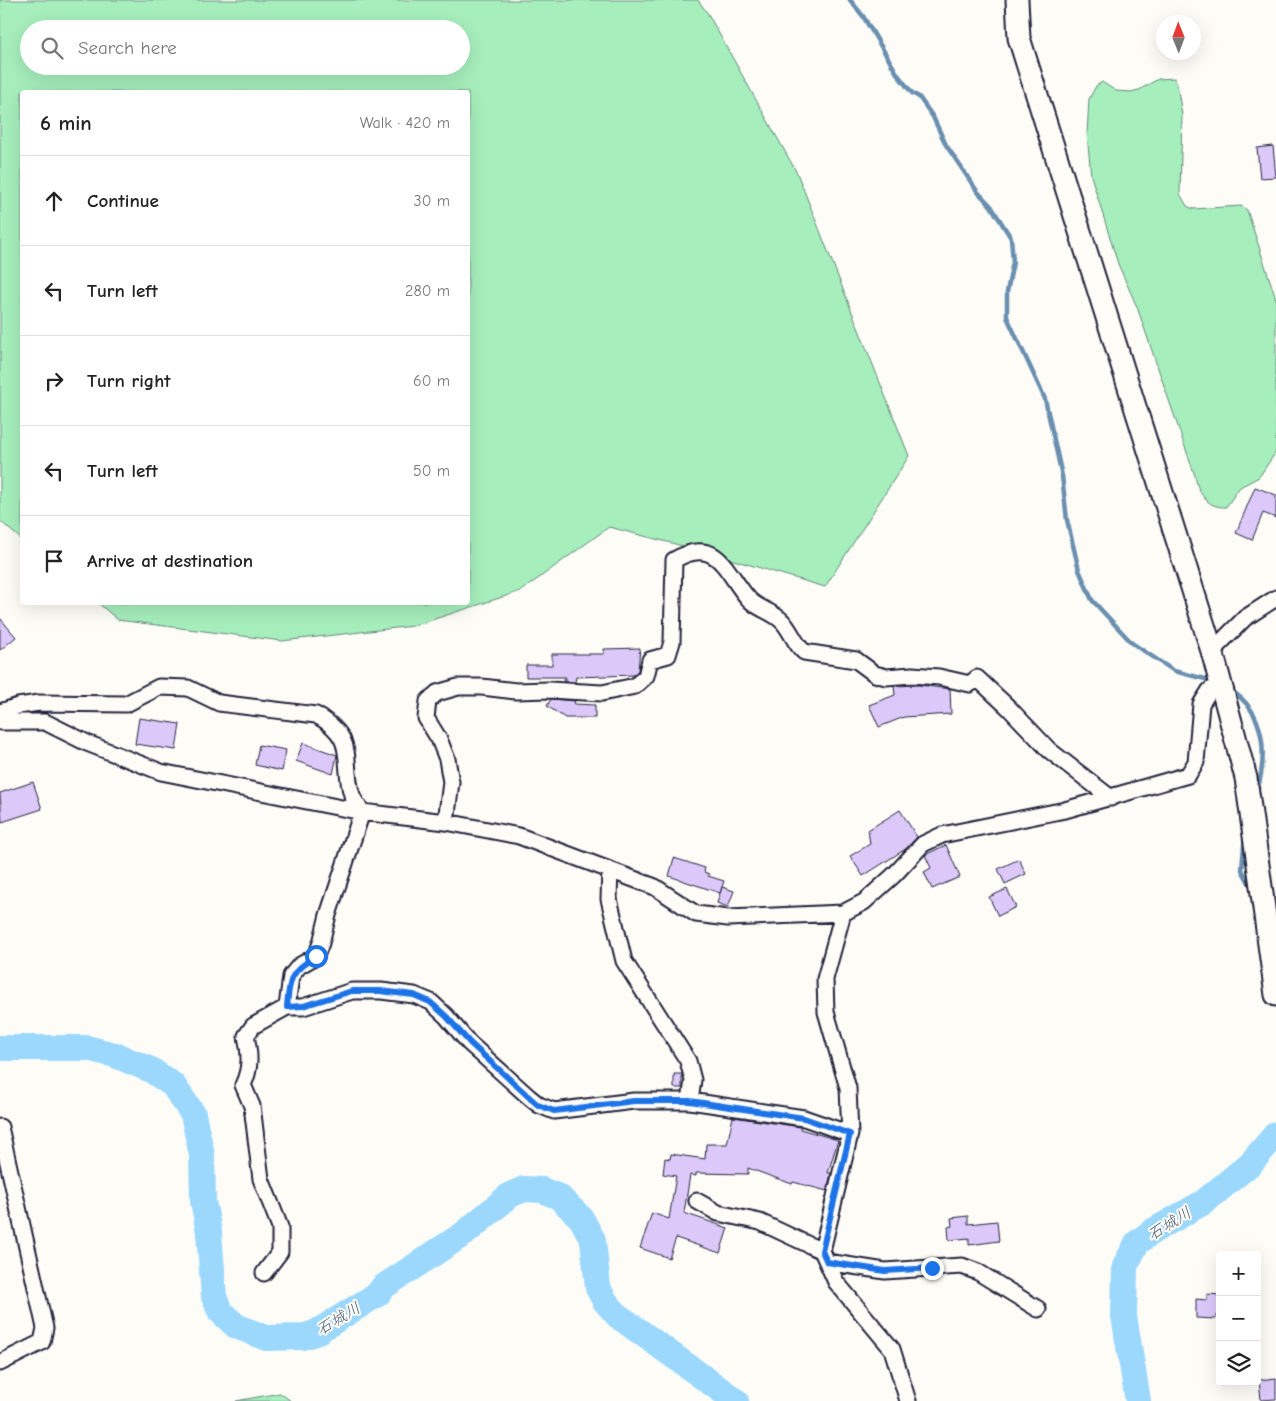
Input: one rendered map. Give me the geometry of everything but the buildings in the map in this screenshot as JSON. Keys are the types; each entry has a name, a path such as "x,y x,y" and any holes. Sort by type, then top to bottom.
{"street":[{"path":"1017,0 1019,38 1212,651 1246,778 1276,995"},
{"path":"446,822 451,782 447,759 426,718 428,701 437,693 458,687 482,687 516,691 549,690 602,693 635,686 646,676 650,660 668,655 672,642 674,560 697,552 706,552 721,561 748,599 782,620 804,652 856,660 875,674 886,677 912,675 940,677 970,684 977,678 1049,750 1111,798"},
{"path":"1212,651 1246,618 1276,598"},
{"path":"0,712 18,706 39,703 126,704 159,687 188,688 219,703 316,715 328,722 339,734 348,754 352,796 362,812"},
{"path":"0,722 45,722 87,743 161,772 362,812 446,822 519,836 654,887 696,914 728,918 843,913 864,902 894,875 923,844 942,835 1064,810 1111,798 1188,774 1196,762 1201,704 1210,690 1221,688"},
{"path":"287,1007 291,976 299,966 316,956 321,943 330,906 362,812"},
{"path":"610,870 609,899 624,961 688,1060 693,1080 690,1101"},
{"path":"843,913 825,980 826,1012 848,1088 850,1134 824,1256 836,1282 892,1348 908,1401"},
{"path":"264,1273 280,1252 280,1227 261,1179 252,1106 243,1085 249,1072 249,1051 246,1036 253,1026 276,1011 287,1007 303,1006 352,991 380,991 414,995 436,1007 470,1043 534,1101 554,1111 634,1101 690,1101 804,1118 850,1134"},
{"path":"0,1127 45,1328 42,1342 0,1363"},
{"path":"697,1201 718,1213 760,1222 824,1256 885,1271 962,1266 978,1272 1038,1309"}],"green space":[{"path":"0,0 698,0 708,14 797,173 909,456 825,587 706,552 609,527 521,591 413,626 282,641 118,620 100,605 470,605 470,90 20,90 20,538 0,521"},
{"path":"1174,78 1177,84 1182,115 1180,194 1187,206 1193,209 1241,206 1247,210 1276,299 1276,452 1259,477 1240,487 1226,507 1219,507 1208,502 1198,488 1137,307 1118,264 1091,176 1087,134 1089,99 1096,86 1102,82 1116,91 1130,92 1139,90 1158,79"},
{"path":"280,1393 291,1401 236,1401"}],"waterway":[{"path":"850,0 863,16 898,75 912,93 919,97 933,117 946,145 977,191 991,206 1011,238 1013,262 1007,292 1007,317 1045,399 1062,476 1067,520 1079,570 1092,600 1132,643 1174,671 1213,681"},
{"path":"1230,690 1242,699 1251,710 1261,736 1263,750 1257,792"},
{"path":"1245,833 1242,870 1253,890"},
{"name":"石城川","path":"0,1044 3,1047"},
{"name":"石城川","path":"0,1048 87,1048 115,1055 151,1070 173,1085 193,1114 202,1155 203,1201 209,1232 214,1297 220,1311 236,1326 266,1338 302,1337 315,1333 378,1294 383,1287 465,1233 510,1195 524,1189 542,1190 559,1197 581,1218 593,1240 598,1288 605,1301 618,1316 736,1401"},
{"name":"石城川","path":"1138,1401 1124,1316 1125,1266 1137,1243 1153,1231 1204,1202 1251,1163 1276,1134"}],"route":[{"path":"316,956 299,966 291,976 287,1007 303,1006 328,1000 352,991 380,991 414,995 430,1002 446,1016 470,1043 538,1105 554,1111 634,1101 690,1101 804,1118 850,1134 822,1251 827,1262 885,1271 932,1268"}]}
